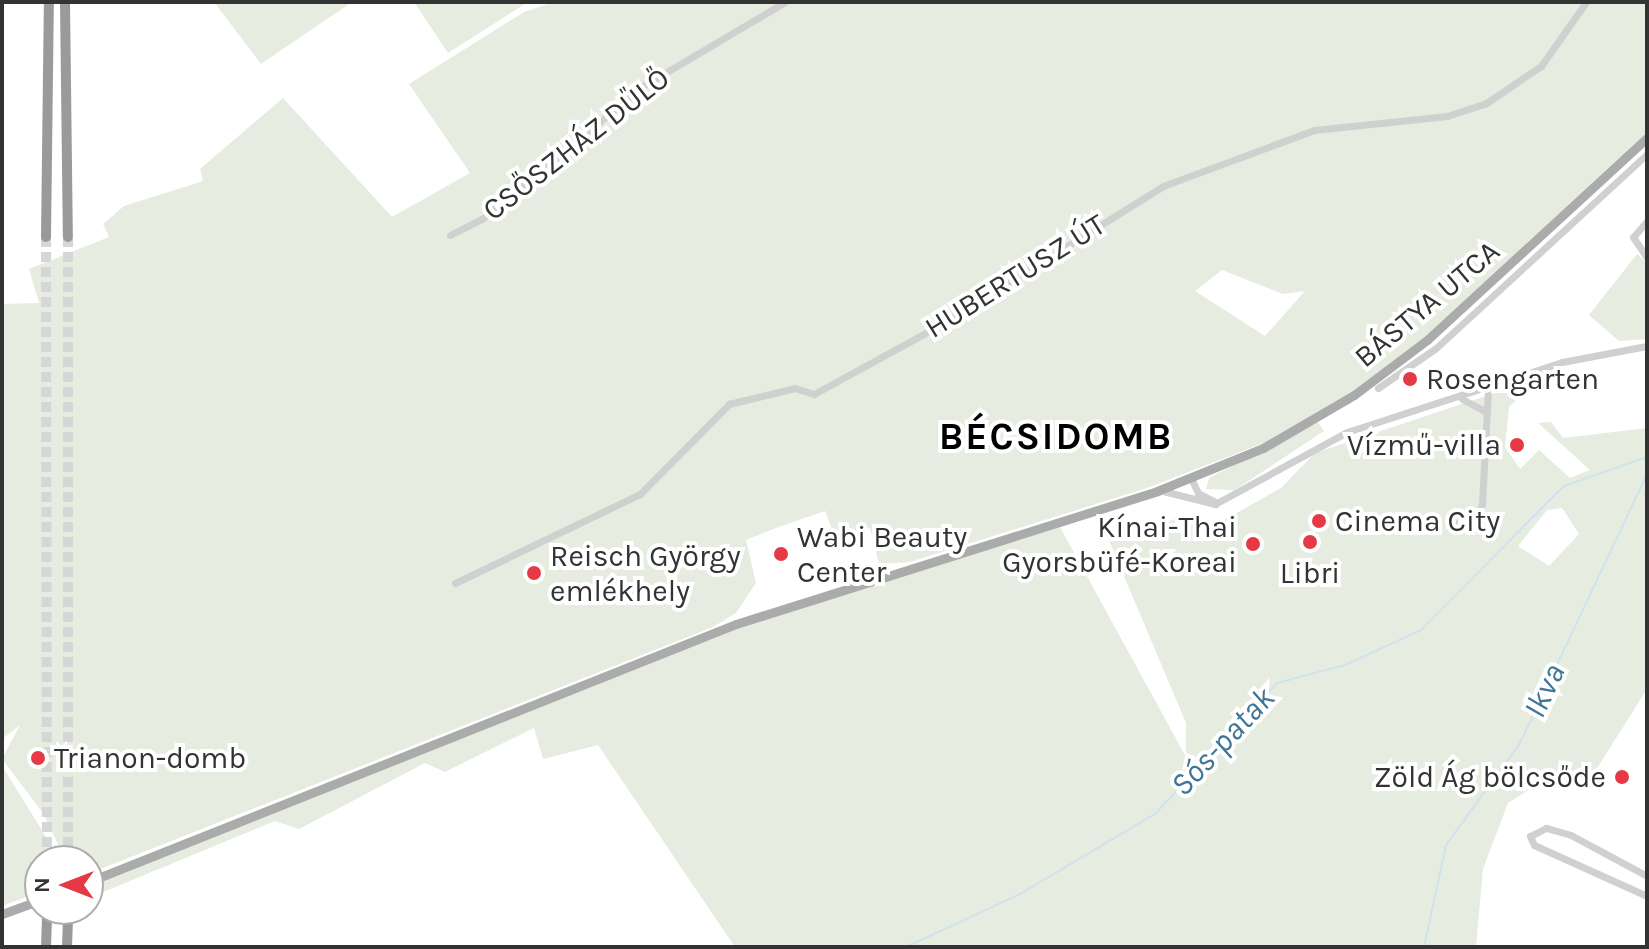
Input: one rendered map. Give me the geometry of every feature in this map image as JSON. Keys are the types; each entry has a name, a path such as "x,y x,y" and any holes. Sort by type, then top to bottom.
{"highway":[{"path":"46,237 49,2"},
{"path":"65,2 68,237"},
{"path":"46,947 47,925"},
{"path":"67,947 68,925"}],"main road":[{"name":"BÁSTYA UTCA","path":"104,876 794,603 1157,491 1212,470 1298,430 1391,369 1647,138"},
{"path":"2,914 24,906"}],"street":[{"name":"CSŐSZHÁZ DŰLŐ","path":"450,235 482,219 643,86 785,2"},
{"name":"HUBERTUSZ ÚT","path":"455,583 640,494 729,404 795,388 814,394 940,325 1163,186 1314,130 1434,118 1485,104 1541,66 1586,2"},
{"path":"1378,388 1436,348 1647,154"},
{"path":"1647,221 1633,247 1647,258"},
{"path":"1157,491 1220,502 1336,436 1569,360 1647,346"},
{"path":"1459,522 1475,528 1482,504 1488,388"},
{"path":"1455,399 1476,401 1486,412"},
{"path":"1196,496 1199,480 1212,470"},
{"path":"1191,478 1196,496"},
{"path":"1647,876 1558,831 1536,829 1530,836 1534,845 1647,896"}],"shaded area":[{"path":"214,2 352,2 261,64"},
{"path":"414,2 528,2 448,53"},
{"path":"554,2 1647,2 1647,132 1424,338 1347,396 1266,442 1147,488 910,562 879,564 870,528 835,537 825,511 776,528 746,540 756,583 736,613 713,627 104,868 104,845 58,845 43,813 2,759 20,725 2,739 2,304 39,303 29,269 109,237 103,224 124,206 203,181 200,169 283,98 392,217 470,173 409,84 524,12","holes":["1222,270 1283,294 1305,291 1265,336 1195,291"]},
{"path":"1637,254 1647,263 1647,339 1619,341 1589,315"},
{"path":"1513,387 1518,398 1509,407 1505,447 1520,469 1539,450 1570,478 1590,470 1538,423 1551,422 1563,438 1647,428 1647,689 1584,789 1544,780 1508,803 1483,869 1476,947 735,947 598,745 543,759 534,728 445,772 425,763 299,829 275,821 104,892 104,882 757,620 1060,527 1186,757 1186,723 1107,536 1137,518 1146,532 1183,515 1210,528 1281,488 1315,453","holes":["1562,508 1579,534 1549,566 1518,546 1547,510"]},
{"path":"1318,422 1324,431 1235,490 1206,489 1209,478"},
{"path":"2,766 51,845 24,845 24,898 2,906"}],"waterway":[{"name":"Sós-patak","path":"906,947 1020,894 1155,814 1277,683 1345,665 1421,630 1564,486 1647,457"},
{"name":"Ikva","path":"1424,947 1446,845 1519,745 1647,474"}],"tunnel":[{"path":"46,237 47,845"},
{"path":"68,237 68,845"}],"place":[{"name":"Rosengarten","path":"1410,379"},
{"name":"Vízmű-villa","path":"1517,445"},
{"name":"Cinema City","path":"1319,521"},
{"name":"Libri","path":"1310,542"},
{"name":"Kínai-Thai Gyorsbüfé-Koreai","path":"1253,544"},
{"name":"Wabi Beauty Center","path":"781,554"},
{"name":"Reisch György emlékhely","path":"534,573"},
{"name":"Trianon-domb","path":"38,758"},
{"name":"Zöld Ág bölcsőde","path":"1622,777"}],"district":[{"name":"BÉCSIDOMB","path":"1056,437"}]}
